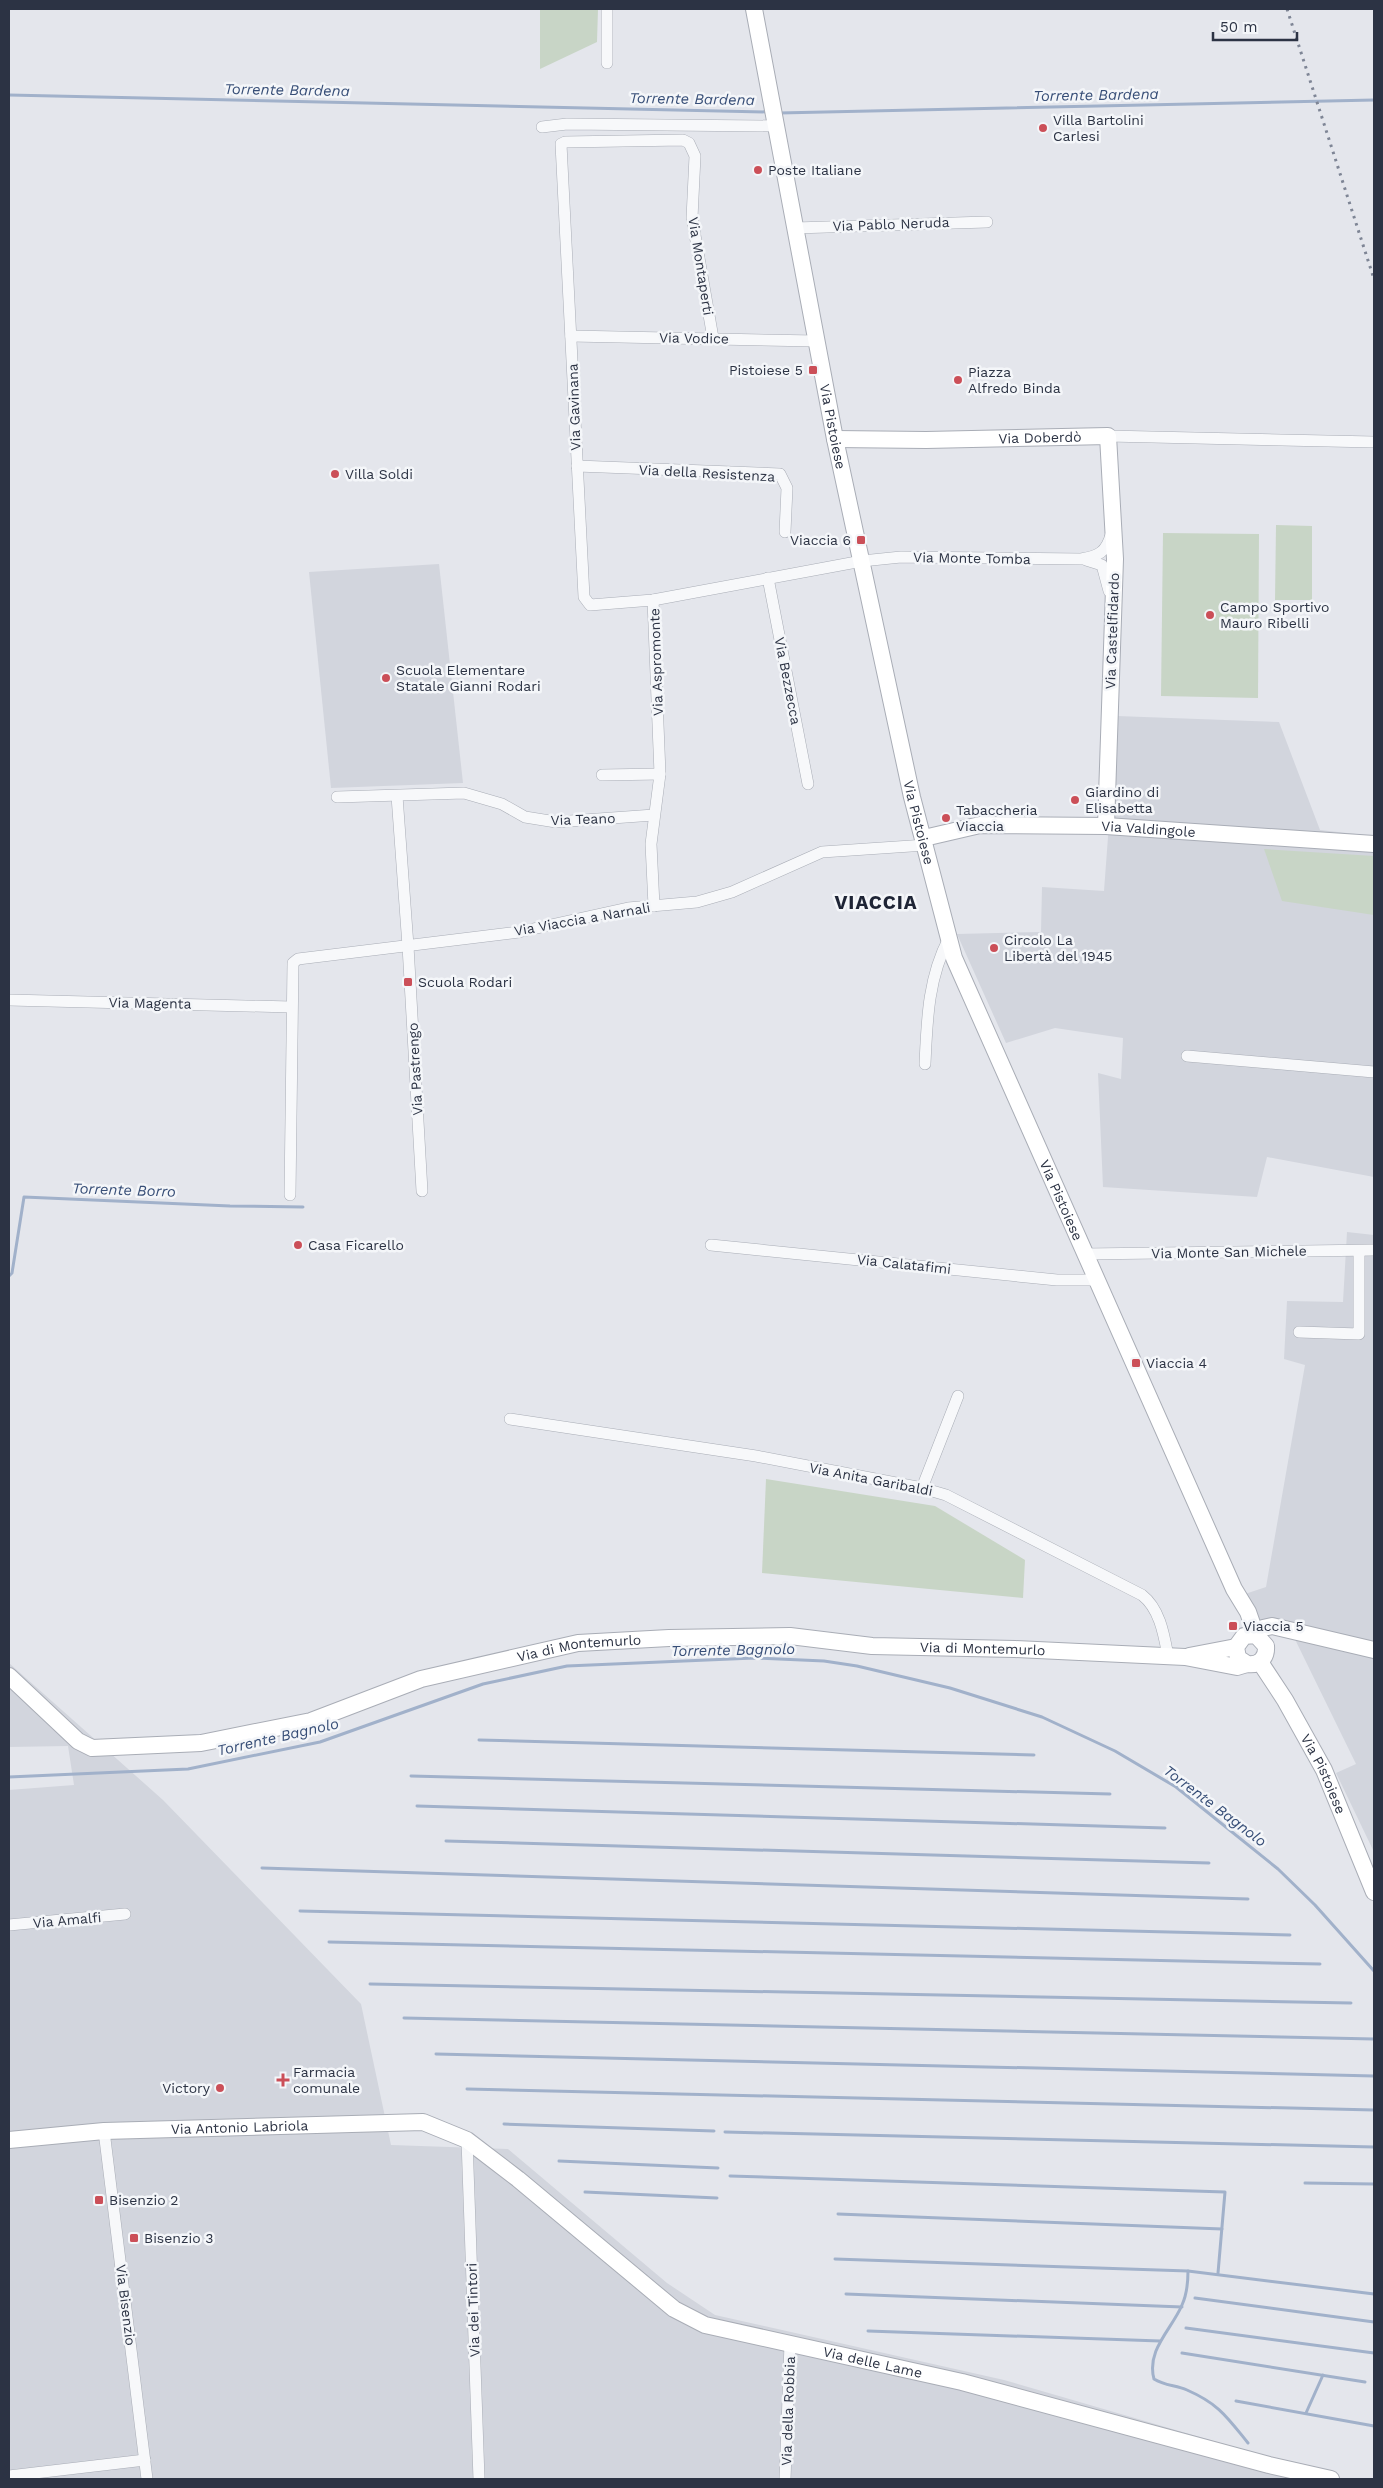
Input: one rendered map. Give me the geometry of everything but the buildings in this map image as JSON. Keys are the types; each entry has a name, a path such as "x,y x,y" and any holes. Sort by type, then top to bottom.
{"street":[{"path":"607,9 607,63"},
{"name":"Via Pistoiese","path":"754,9 835,439 912,797 954,958 1234,1589 1248,1612 1250,1641 1238,1658 1253,1663 1285,1700 1324,1770 1374,1892"},
{"path":"542,127 567,124 775,122"},
{"name":"Via Montaperti","path":"562,144 565,142 683,140 689,143 695,156 692,218 713,338"},
{"name":"Via Gavinana","path":"562,144 584,597 587,602 595,605 653,600"},
{"name":"Via Pablo Neruda","path":"795,228 987,222"},
{"name":"Via Vodice","path":"571,336 816,341"},
{"name":"Via Doberdò","path":"835,439 926,440 1108,436 1374,442"},
{"name":"Via Castelfidardo","path":"1106,826 1114,559 1108,436"},
{"name":"Via della Resistenza","path":"577,466 780,474 787,488 785,532"},
{"name":"Via Monte Tomba","path":"862,561 901,557 1082,559 1096,557 1106,549 1113,528"},
{"name":"Via Monte Tomba","path":"1082,559 1099,564 1104,569 1113,610"},
{"name":"Via Aspromonte","path":"654,906 651,844 660,774 653,600 862,561"},
{"name":"Via Bezzecca","path":"768,578 808,784"},
{"path":"602,775 660,774"},
{"name":"Via Teano","path":"338,797 464,793 502,804 525,817 556,822 654,815"},
{"path":"397,796 408,946"},
{"name":"Via Valdingole","path":"925,842 980,825 1106,826 1374,844"},
{"name":"Via Viaccia a Narnali","path":"290,1195 291,1007 293,963 298,959 545,928 628,908 715,898 822,852 925,842"},
{"path":"925,1064 930,993 940,956 949,938"},
{"name":"Via Pastrengo","path":"408,946 422,1191"},
{"name":"Via Magenta","path":"9,1000 291,1007"},
{"path":"1186,1056 1374,1072"},
{"name":"Via Calatafimi","path":"711,1245 1057,1280 1096,1280"},
{"name":"Via Monte San Michele","path":"1085,1254 1374,1250"},
{"path":"1299,1332 1359,1334 1358,1251"},
{"path":"922,1488 958,1396"},
{"name":"Via Anita Garibaldi","path":"510,1419 756,1456 922,1488 946,1495 1142,1595 1148,1600 1158,1618 1168,1656"},
{"name":"Via di Montemurlo","path":"1185,1657 1250,1641 1267,1626 1374,1650"},
{"name":"Via di Montemurlo","path":"9,1676 78,1741 92,1748 201,1743 311,1721 421,1679 578,1642 790,1636 872,1646 1015,1648 1168,1656 1185,1657 1237,1667 1253,1663"},
{"path":"1250,1641 1265,1657 1253,1663"},
{"name":"Via Amalfi","path":"9,1925 125,1914"},
{"name":"Via Antonio Labriola","path":"9,2140 104,2131 285,2127 413,2121 436,2126 467,2140"},
{"name":"Via Bisenzio","path":"104,2131 148,2479"},
{"name":"Via delle Lame","path":"467,2140 518,2179 674,2309 693,2320 722,2330 962,2382 1270,2465 1331,2479"},
{"name":"Via dei Tintori","path":"467,2140 479,2479"},
{"name":"Via della Robbia","path":"785,2479 790,2344"},
{"path":"9,2476 145,2460"}],"shaded area":[{"name":"Scuola Elementare Statale Gianni Rodari","path":"439,564 463,783 331,788 309,572"},
{"path":"1117,716 1279,722 1320,830 1374,836 1374,1177 1267,1157 1257,1197 1103,1187 1098,1073 1121,1079 1123,1038 1055,1028 1006,1043 957,934 1041,932 1042,887 1104,891"},
{"path":"1347,1232 1374,1235 1374,1852 1336,1773 1356,1764 1286,1621 1260,1621 1245,1594 1266,1587 1305,1365 1284,1359 1287,1301 1343,1302"},
{"path":"9,1663 163,1800 361,2004 391,2145 508,2149 667,2283 715,2315 1004,2380 1289,2463 1285,2479 9,2479 9,1790 74,1785 68,1746 9,1747"}],"green space":[{"path":"540,9 598,9 597,42 540,69"},
{"path":"1276,525 1312,526 1312,600 1275,600"},
{"name":"Campo Sportivo Mauro Ribelli","path":"1163,533 1259,534 1258,698 1161,696"},
{"path":"1264,849 1374,856 1374,915 1282,901"},
{"path":"766,1479 935,1506 1025,1560 1023,1598 762,1573"}],"waterway":[{"name":"Torrente Bardena","path":"9,95 768,112"},
{"name":"Torrente Bardena","path":"779,113 1374,100"},
{"name":"Torrente Borro","path":"9,1276 12,1273 24,1197 230,1206 303,1207"},
{"name":"Torrente Bagnolo","path":"9,1777 188,1769 320,1742 483,1684 567,1666 754,1658 824,1661 857,1666 950,1688 1042,1717 1115,1751 1176,1787 1278,1869 1315,1905 1374,1971"},
{"path":"479,1740 1034,1755"},
{"path":"411,1776 1110,1794"},
{"path":"417,1806 1165,1828"},
{"path":"446,1841 1209,1863"},
{"path":"262,1868 1248,1899"},
{"path":"300,1911 1290,1935"},
{"path":"329,1942 1320,1964"},
{"path":"370,1984 1351,2003"},
{"path":"404,2018 1374,2039"},
{"path":"436,2054 1374,2076"},
{"path":"467,2089 1374,2110"},
{"path":"504,2124 714,2131"},
{"path":"725,2132 1374,2147"},
{"path":"559,2161 718,2168"},
{"path":"730,2176 1225,2192 1218,2273"},
{"path":"1305,2183 1374,2184"},
{"path":"585,2192 717,2198"},
{"path":"838,2214 1222,2229"},
{"path":"835,2259 1188,2271 1374,2294"},
{"path":"1188,2271 1184,2301 1157,2349 1152,2368 1154,2379 1187,2390 1215,2406 1228,2418 1248,2443"},
{"path":"846,2294 1182,2307"},
{"path":"1195,2298 1374,2322"},
{"path":"1186,2328 1374,2353"},
{"path":"868,2331 1160,2341"},
{"path":"1182,2353 1365,2382"},
{"path":"1306,2413 1323,2375"},
{"path":"1236,2401 1374,2426"}],"railway":[{"path":"1287,9 1374,279"}],"place":[{"name":"Villa Bartolini Carlesi","path":"1043,128"},
{"name":"Poste Italiane","path":"758,170"},
{"name":"Pistoiese 5","path":"813,370"},
{"name":"Piazza Alfredo Binda","path":"958,380"},
{"name":"Villa Soldi","path":"335,474"},
{"name":"Viaccia 6","path":"861,540"},
{"name":"Campo Sportivo Mauro Ribelli","path":"1210,615"},
{"name":"Scuola Elementare Statale Gianni Rodari","path":"386,678"},
{"name":"Giardino di Elisabetta","path":"1075,800"},
{"name":"Tabaccheria Viaccia","path":"946,818"},
{"name":"Circolo La Libertà del 1945","path":"994,948"},
{"name":"Scuola Rodari","path":"408,982"},
{"name":"Casa Ficarello","path":"298,1245"},
{"name":"Viaccia 4","path":"1136,1363"},
{"name":"Viaccia 5","path":"1233,1626"},
{"name":"Farmacia comunale","path":"283,2080"},
{"name":"Victory","path":"220,2088"},
{"name":"Bisenzio 2","path":"99,2200"},
{"name":"Bisenzio 3","path":"134,2238"}],"district":[{"name":"VIACCIA","path":"876,902"}]}
